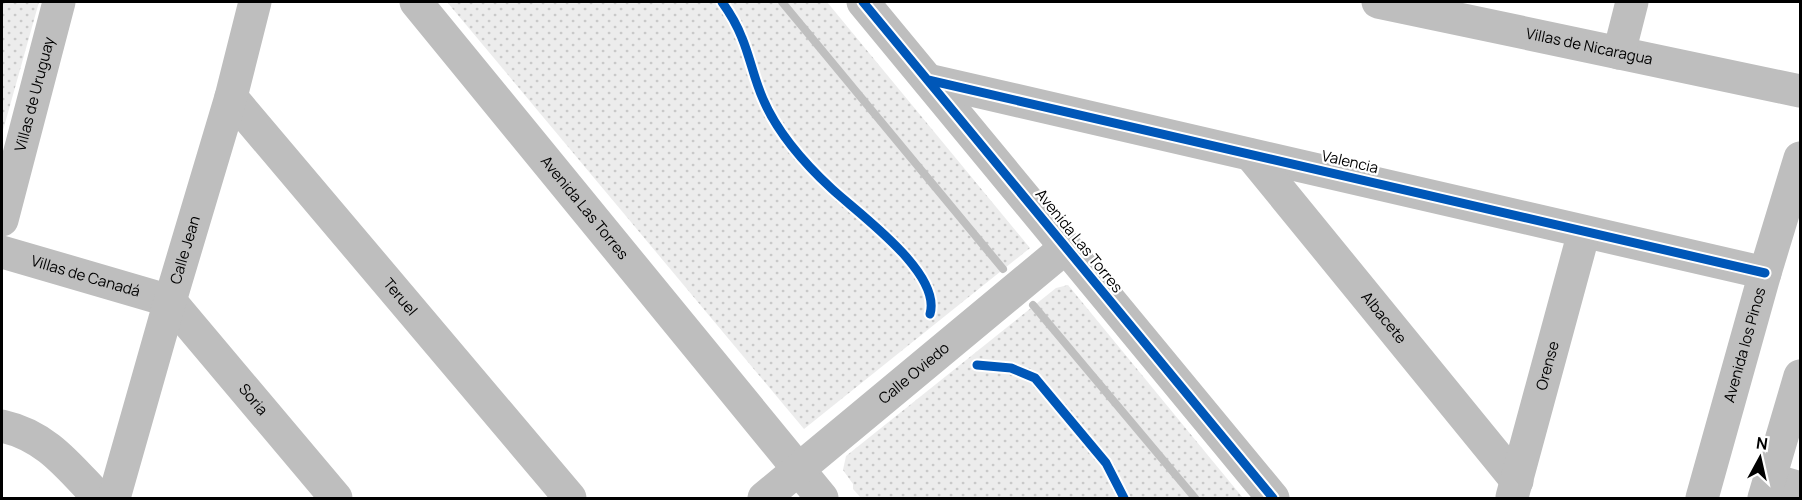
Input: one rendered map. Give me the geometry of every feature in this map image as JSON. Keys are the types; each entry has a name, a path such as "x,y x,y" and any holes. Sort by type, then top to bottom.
{"street":[{"name":"Villas de Uruguay","path":"2,220 59,2"},
{"name":"Calle Jean","path":"114,498 231,97 255,2"},
{"name":"Avenida Las Torres","path":"416,2 822,498"},
{"name":"Avenida Las Torres","path":"863,2 1273,498"},
{"name":"Villas de Nicaragua","path":"1378,2 1800,91"},
{"path":"1619,53 1632,2"},
{"name":"Valencia","path":"928,80 1765,273"},
{"name":"Teruel","path":"231,97 570,498"},
{"name":"Albacete","path":"1251,155 1514,490"},
{"name":"Avenida los Pinos","path":"1702,498 1800,158"},
{"name":"Orense","path":"1514,490 1584,232"},
{"name":"Calle Oviedo","path":"764,498 1065,248"},
{"name":"Villas de Canadá","path":"2,252 170,301"},
{"name":"Soria","path":"170,301 336,498"},
{"path":"1800,376 1767,489 1800,488"},
{"path":"2,426 20,430 53,450 99,498"}],"shaded area":[{"path":"2,2 39,2 2,134"},
{"path":"447,2 827,2 1030,248 804,429"},
{"path":"1068,285 1243,498 861,498 853,489 853,484 843,470 846,456 1056,288"}],"waterway":[{"path":"782,2 1003,269"},
{"path":"1033,305 1195,498"}],"cycle path":[{"path":"722,2 740,33 757,84 776,124 802,158 822,179 878,229 911,263 924,281 930,298 930,314"},
{"path":"863,2 1273,498"},
{"path":"928,80 1765,273"},
{"path":"977,365 1011,368 1035,378 1106,463 1124,498"}]}
